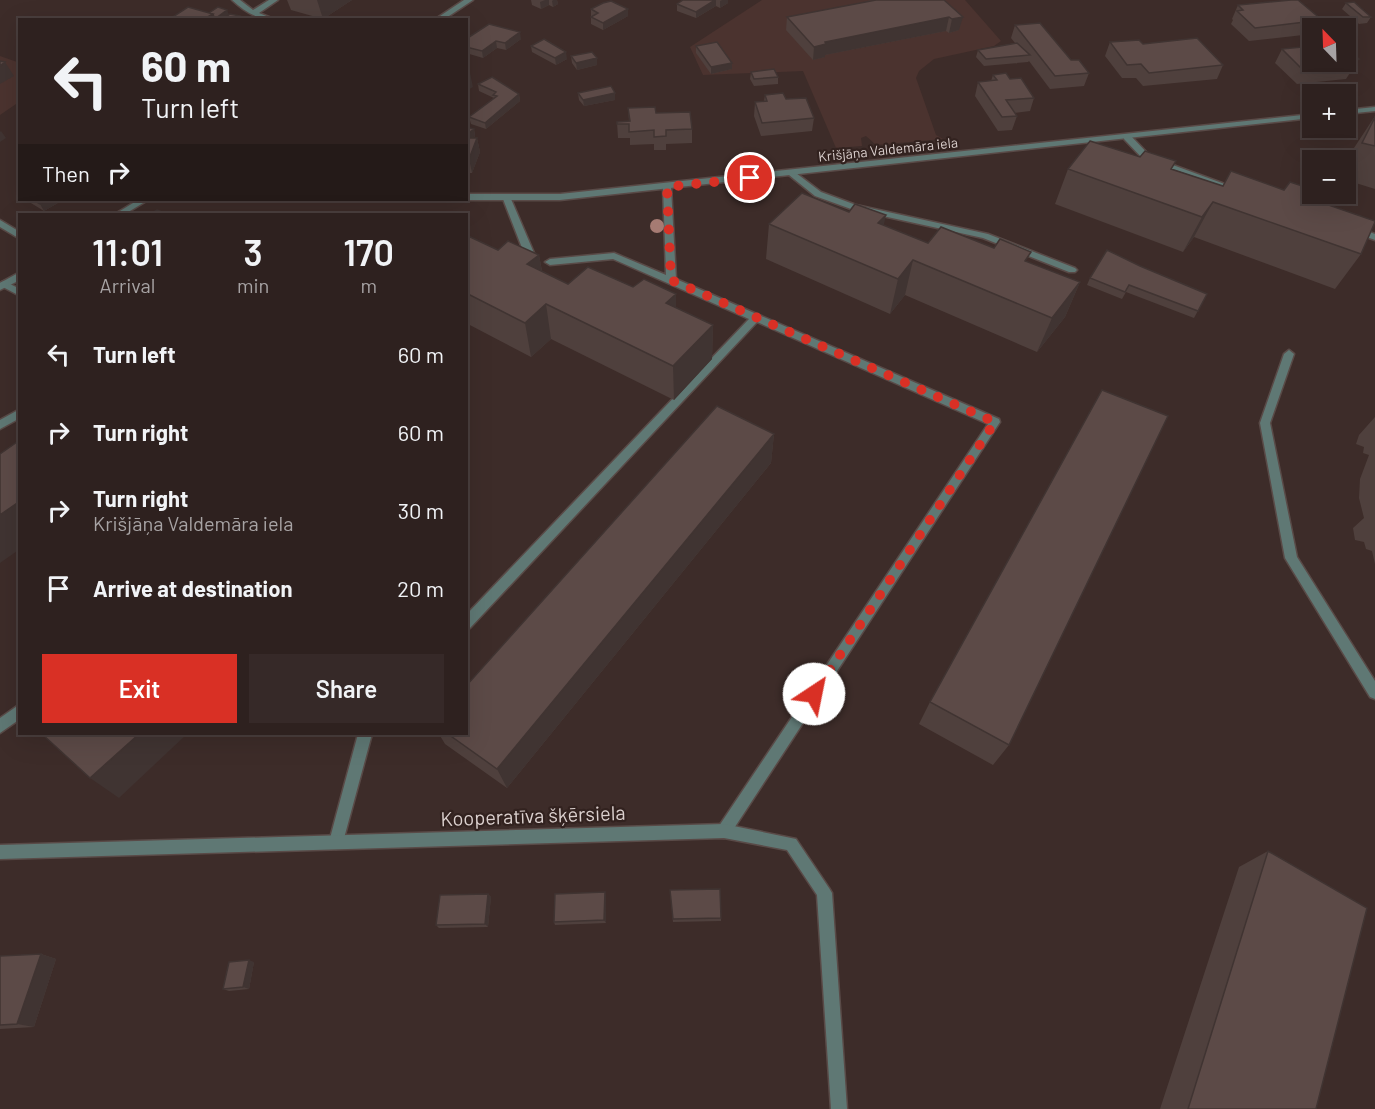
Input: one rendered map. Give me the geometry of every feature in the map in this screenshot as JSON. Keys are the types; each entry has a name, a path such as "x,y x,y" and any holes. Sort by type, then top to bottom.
{"street":[{"path":"236,0 254,13 268,18"},
{"path":"254,13 274,0"},
{"path":"440,18 469,0"},
{"path":"1356,111 1375,109"},
{"name":"Krišjāņa Valdemāra iela","path":"468,197 507,199 560,197 667,187 1302,117"},
{"path":"1127,137 1148,159 1245,192"},
{"path":"792,173 818,194 854,207 985,236 1072,270"},
{"path":"667,187 671,280"},
{"path":"507,199 529,253"},
{"path":"121,213 142,201"},
{"path":"0,223 18,235"},
{"path":"1342,226 1375,237"},
{"path":"550,262 614,256 995,422 724,831"},
{"path":"2,286 18,276"},
{"path":"2,286 18,292"},
{"path":"468,622 756,317"},
{"path":"1289,354 1265,423 1291,558 1375,693"},
{"path":"0,424 18,414"},
{"path":"0,727 18,712"},
{"path":"336,842 365,735"},
{"name":"Kooperatīva šķērsiela","path":"0,852 724,831 791,844 824,893 840,1109"}],"shaded area":[{"path":"762,0 965,0 1001,41 994,46 934,59 919,71 916,78 936,135 943,139 876,145 866,136 861,138 862,146 836,148 803,71 703,75 690,47"},
{"path":"0,56 18,62 18,103 0,115"}],"building":[{"path":"683,0 715,0 696,12 677,4"},
{"path":"876,0 944,0 963,17 952,19 949,17 825,42 826,44 814,47 787,17"},
{"path":"1298,0 1320,18 1302,18 1302,22 1255,28 1237,11 1243,10 1238,5"},
{"path":"611,1 628,9 603,23 591,17 598,13 591,9"},
{"path":"1354,2 1371,17 1363,17 1346,3"},
{"path":"188,7 213,14 206,18 171,18"},
{"path":"218,7 227,10 216,18 209,13"},
{"path":"230,14 240,16 238,18 225,18"},
{"path":"1040,23 1071,60 1079,60 1089,73 1055,76 1015,25"},
{"path":"489,24 520,32 505,43 496,41 482,51 468,48 468,38"},
{"path":"1197,38 1223,65 1149,73 1141,64 1127,65 1110,42 1139,40 1143,44"},
{"path":"544,39 566,52 555,58 531,46"},
{"path":"717,42 732,63 711,67 696,46"},
{"path":"1017,43 1030,55 986,59 978,50"},
{"path":"1302,47 1302,69 1282,49"},
{"path":"592,52 597,58 576,63 571,56"},
{"path":"774,69 778,77 754,79 751,72"},
{"path":"1006,73 1010,79 1021,78 1034,98 1006,100 1017,116 1002,117 978,82 997,80 993,75"},
{"path":"492,77 519,94 485,123 469,117 497,96 493,95 496,92 478,84"},
{"path":"611,86 615,93 583,100 578,93"},
{"path":"783,93 786,99 806,98 814,118 762,123 755,102 767,101 765,95"},
{"path":"655,107 656,113 690,112 692,129 666,130 666,136 654,137 654,130 629,132 629,124 617,124 617,122 630,121 628,108"},
{"path":"1375,117 1375,146 1362,143"},
{"path":"468,138 477,138 469,159"},
{"path":"1090,141 1140,157 1145,151 1176,161 1171,169 1223,186 1231,171 1284,190 1290,182 1302,186 1302,204 1326,204 1375,222 1361,254 1213,202 1202,217 1068,169"},
{"path":"802,193 849,212 855,204 886,215 878,223 928,243 941,227 994,248 1000,239 1031,252 1025,261 1080,282 1052,318 913,260 898,279 769,224"},
{"path":"468,236 498,250 508,241 539,255 527,264 568,284 588,267 633,287 644,279 676,294 666,303 713,325 673,366 546,304 525,323 468,294"},
{"path":"1107,250 1207,294 1198,311 1129,285 1125,292 1090,278"},
{"path":"1102,390 1168,416 1009,745 930,702"},
{"path":"717,406 774,434 497,769 449,735 468,735 468,684"},
{"path":"18,441 18,502 0,515 0,454"},
{"path":"43,735 138,735 90,778"},
{"path":"1268,851 1367,908 1316,1109 1188,1109"},
{"path":"720,889 721,918 673,919 670,890"},
{"path":"605,892 604,920 554,922 555,894"},
{"path":"488,894 485,924 436,925 440,895"},
{"path":"41,954 17,1024 0,1025 0,956"},
{"path":"249,960 243,987 223,989 229,962"}],"route":[{"path":"750,178 667,187 671,280 995,422 814,694"}]}
